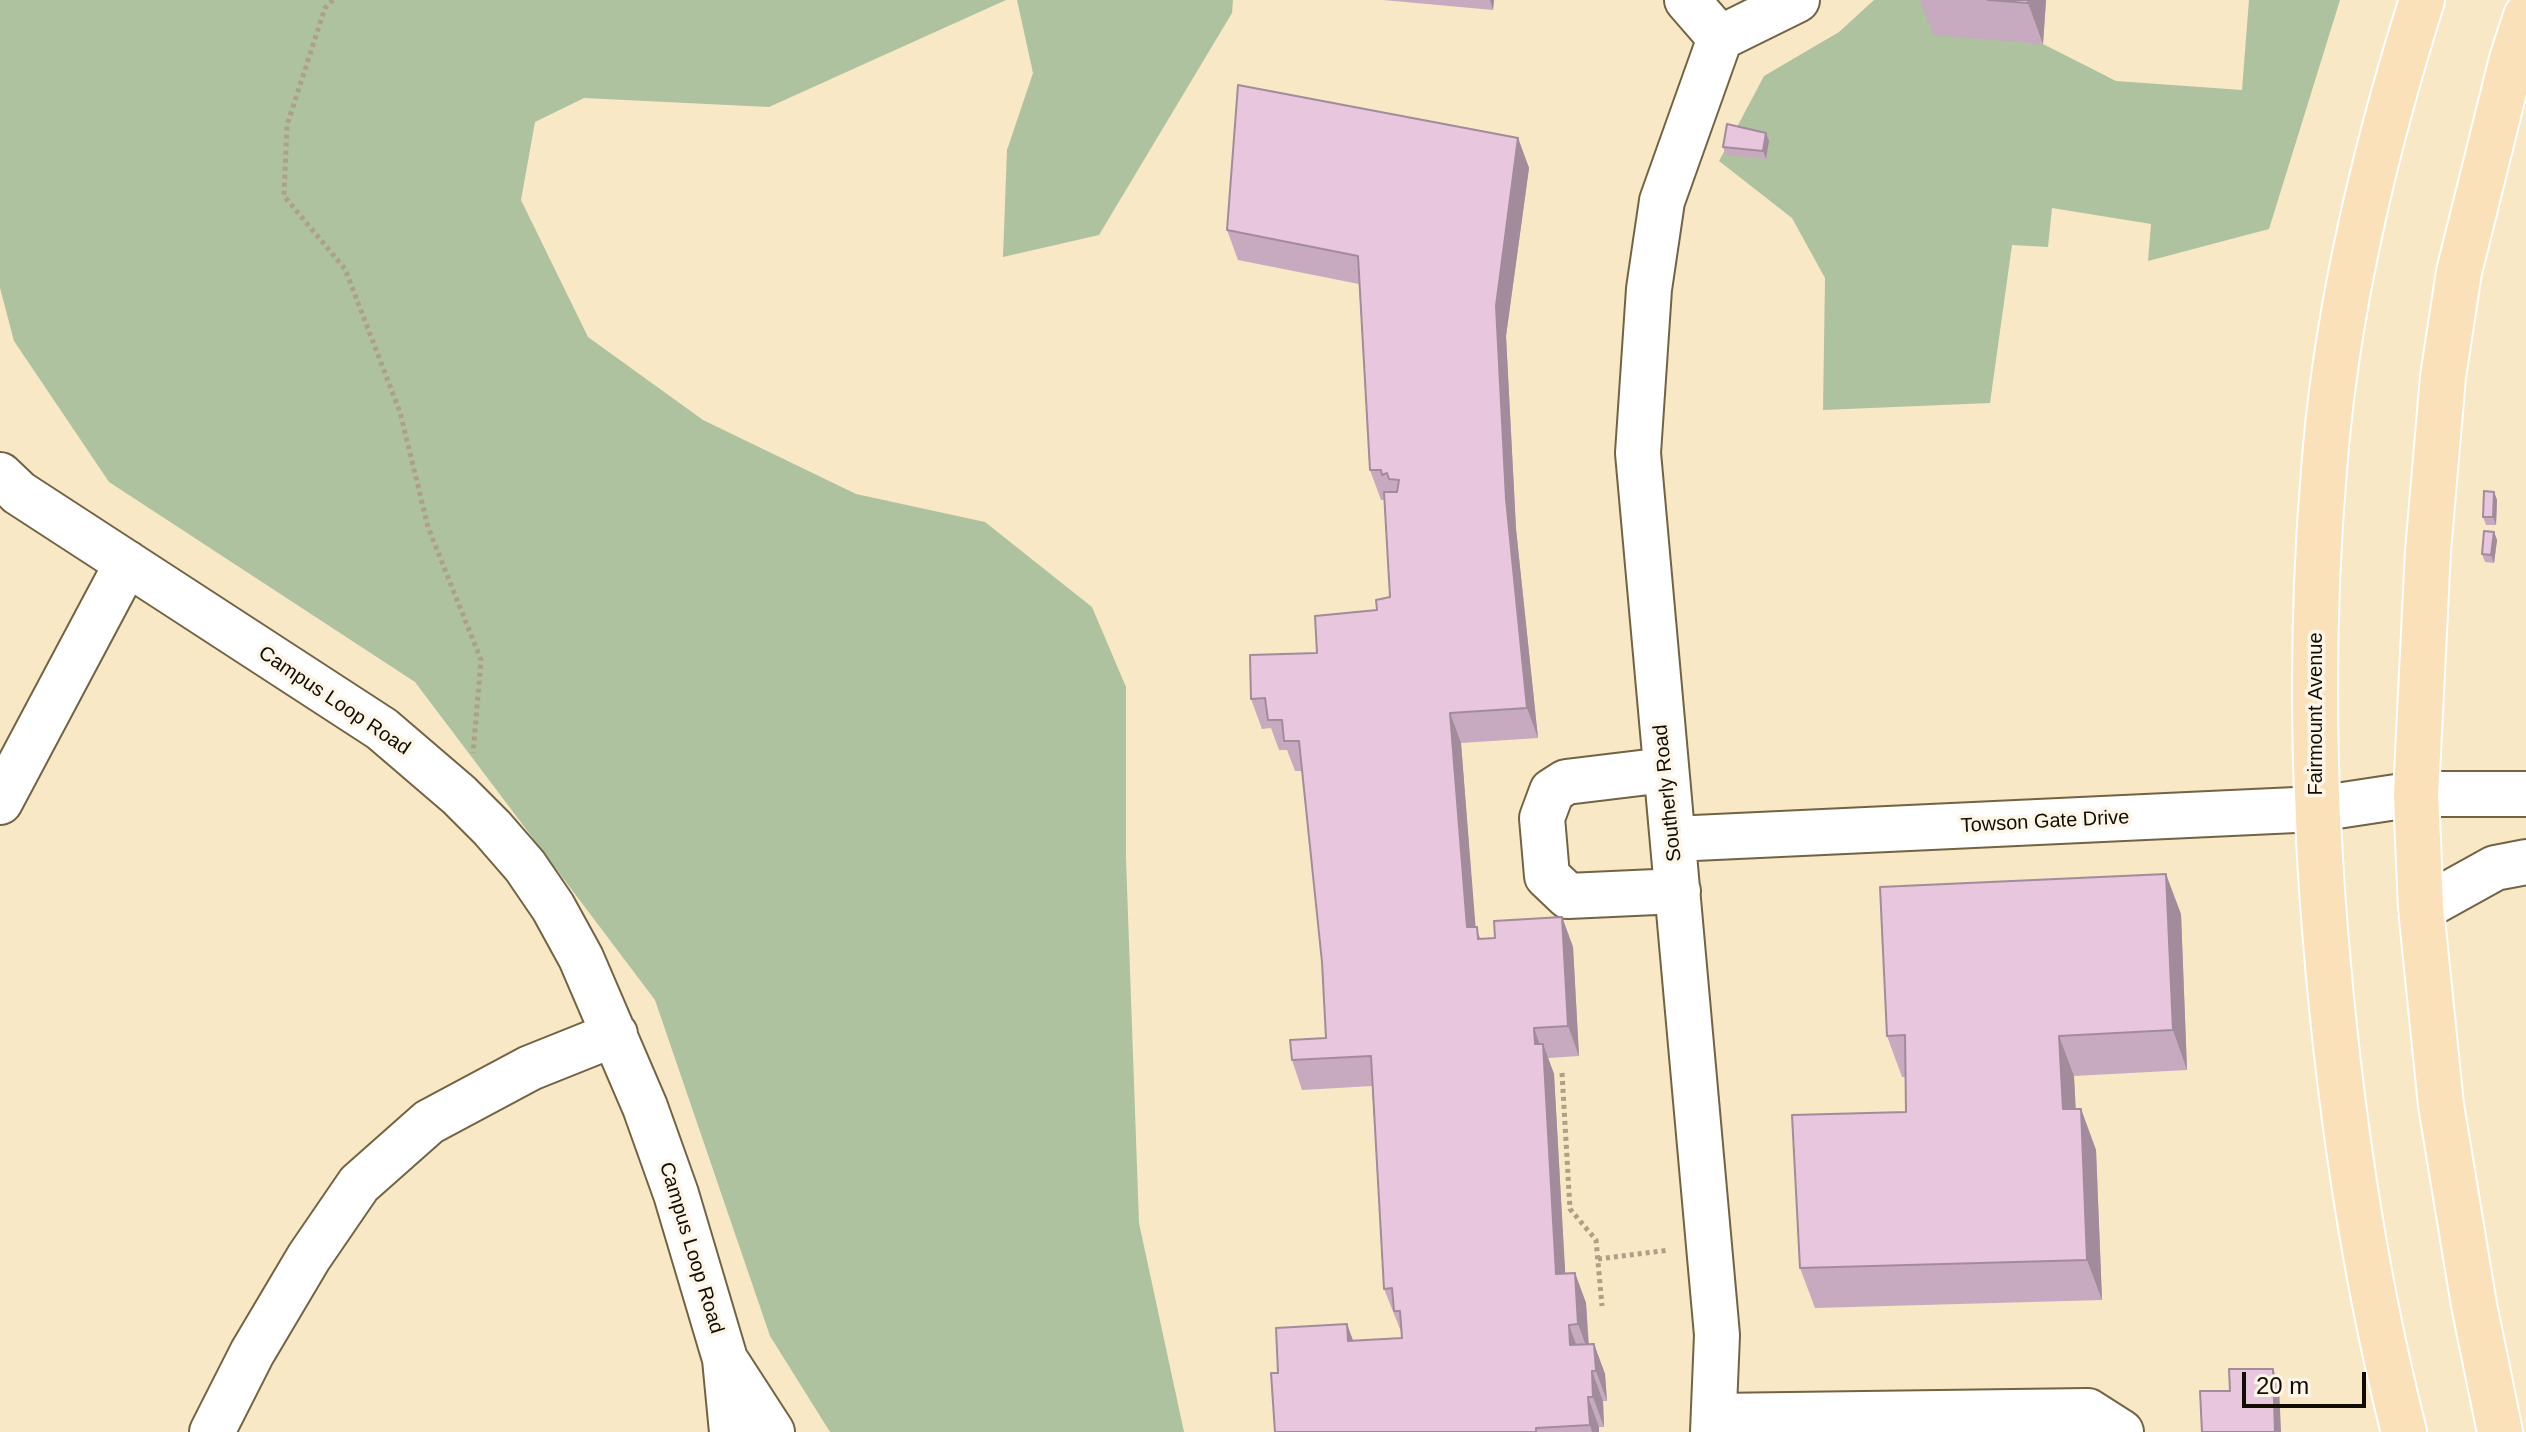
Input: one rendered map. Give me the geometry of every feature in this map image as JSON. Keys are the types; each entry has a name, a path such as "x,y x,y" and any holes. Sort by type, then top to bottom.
{"main road":[{"name":"Fairmount Avenue","path":"2404,1432 2374,1299 2337,1064 2317,809 2314,667 2324,467 2352,268 2373,178 2422,0"},
{"path":"2500,1432 2474,1305 2441,1105 2421,909 2416,794 2428,551 2443,377 2459,272 2526,16"}],"street":[{"path":"1687,0 1720,38 1797,0"},
{"name":"Southerly Road","path":"1714,1424 1717,1335 1638,453 1649,289 1662,201 1720,38"},
{"name":"Campus Loop Road","path":"0,475 19,493 382,729 459,795 525,866 553,907 581,958 615,1034 676,1194 725,1359 732,1432"},
{"path":"4,789 127,563"},
{"path":"1665,770 1566,782 1552,791 1542,818 1547,876 1568,896 1678,891"},
{"name":"Towson Gate Drive","path":"1673,839 2317,809 2416,794 2526,794"},
{"path":"2421,909 2495,868 2526,862"},
{"path":"212,1432 260,1339 309,1257 359,1184 429,1122 530,1068 615,1034"},
{"name":"Campus Loop Road","path":"725,1359 772,1432"},
{"path":"1714,1424 2020,1422 2088,1411 2121,1432"}],"path":[{"path":"333,0 325,8 287,125 284,196 345,269 400,412 428,527 481,660 476,746 459,795"},
{"path":"1562,1073 1570,1209 1596,1240 1602,1306"},
{"path":"1598,1259 1670,1250"}],"green space":[{"path":"0,0 1006,0 769,107 584,98 535,122 521,200 588,337 703,420 856,494 985,522 1092,607 1126,687 1126,859 1139,1223 1184,1432 830,1432 770,1336 655,1000 415,682 109,482 14,341 0,288"},
{"path":"1017,0 1233,0 1232,13 1099,235 1003,257 1007,150 1033,73"},
{"path":"1874,0 1935,0 2043,44 2116,81 2242,90 2249,0 2340,0 2269,229 2148,261 2151,224 2052,208 2048,247 2012,245 1990,403 1823,410 1825,278 1792,218 1719,161 1764,76 1839,32"}],"building":[{"path":"1988,0 2028,0 2028,3"},
{"path":"1238,85 1518,138 1496,306 1506,499 1527,708 1450,713 1467,927 1477,927 1478,939 1495,938 1494,921 1562,917 1568,1026 1534,1028 1535,1044 1543,1044 1556,1274 1575,1273 1578,1324 1569,1325 1570,1345 1594,1344 1596,1371 1592,1371 1593,1397 1588,1397 1590,1425 1536,1428 1536,1432 1275,1432 1271,1373 1278,1373 1276,1328 1347,1324 1348,1341 1402,1338 1400,1311 1394,1311 1392,1288 1384,1289 1371,1056 1292,1060 1290,1040 1326,1038 1322,962 1299,741 1284,741 1282,720 1268,720 1265,698 1251,699 1250,655 1317,653 1315,616 1377,610 1376,600 1390,597 1384,492 1397,492 1399,480 1389,479 1387,473 1382,475 1381,470 1370,470 1358,256 1227,230"},
{"path":"1727,124 1766,133 1763,151 1723,147"},
{"path":"2484,491 2494,492 2493,517 2483,517"},
{"path":"2484,531 2494,532 2491,555 2482,554"},
{"path":"2166,874 2173,1030 2059,1036 2063,1109 2081,1109 2087,1260 1800,1268 1792,1115 1906,1112 1905,1035 1887,1036 1880,887"},
{"path":"2229,1369 2273,1369 2275,1432 2202,1432 2200,1391 2230,1391"}]}
